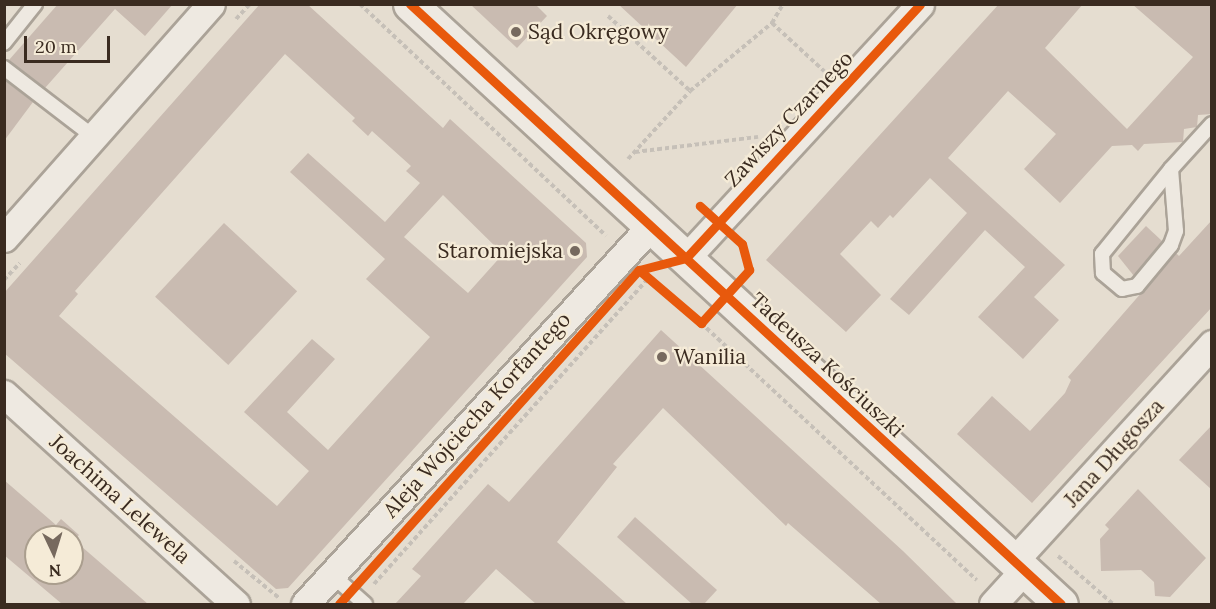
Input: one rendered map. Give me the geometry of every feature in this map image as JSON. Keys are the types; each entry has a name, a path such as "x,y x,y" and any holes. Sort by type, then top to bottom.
{"street":[{"path":"4,238 211,4"},
{"name":"Tadeusza Kościuszki","path":"410,4 1061,604"},
{"name":"Zawiszy Czarnego","path":"686,258 921,4"},
{"name":"Aleja Wojciecha Korfantego","path":"298,600 352,593 650,226"},
{"name":"Jana Długosza","path":"986,595 1019,566 1212,344"},
{"name":"Joachima Lelewela","path":"4,394 237,604"}],"lane":[{"path":"4,43 35,4"},
{"path":"4,68 94,137"},
{"path":"1171,169 1176,231 1171,245 1137,286 1122,289 1103,273 1102,254 1171,169 1212,124"}],"path":[{"path":"360,4 603,230 607,241"},
{"path":"628,159 690,91 772,23 783,4"},
{"path":"608,16 690,91"},
{"path":"772,23 824,71"},
{"path":"635,152 765,136"},
{"path":"639,270 686,258"},
{"path":"352,593 649,278"},
{"path":"726,296 701,323 962,565 986,595"},
{"path":"352,593 444,487"},
{"path":"230,557 274,596 298,600"}],"building":[{"path":"58,4 173,4 145,36 115,9 45,88 9,60"},
{"path":"260,4 307,4 443,128 450,119 586,243 587,257 288,588 276,589 4,353 4,293","holes":["285,54 355,118 352,121 368,136 372,131 411,166 406,171 420,183 385,222 308,153 290,172 385,259 366,279 430,337 328,450 287,412 335,359 312,339 244,412 309,471 277,506 59,316 78,294 75,291","443,195 503,254 468,293 404,237"]},
{"name":"Sąd Okręgowy","path":"470,4 535,4 547,16 517,48"},
{"path":"618,4 738,4 686,67"},
{"path":"999,4 1083,4 1045,48 1127,129 1193,57 1132,4 1212,4 1212,114 1198,115 1197,127 1184,129 1183,142 1144,144 1138,151 1132,145 1112,146 1060,203 1024,169 1056,134 1008,91 948,158 1065,265 1034,297 1059,320 1023,359 978,317 1025,267 985,230 909,315 890,299 967,213 930,178 893,218 890,215 878,228 871,221 840,254 881,295 846,332 766,260"},
{"path":"4,80 33,102 4,141"},
{"path":"1212,220 1212,307 1032,503 957,434 992,396 1030,431 1065,393 1071,380 1068,377 1176,253 1179,256"},
{"path":"224,223 297,291 228,365 155,297"},
{"path":"1146,226 1162,241 1134,276 1118,256"},
{"path":"661,330 903,551 957,604 881,604 788,523 786,526 663,408 613,464 617,467 557,542 627,604 536,604 496,569 463,604 395,604 421,576 412,569 488,484 509,502"},
{"path":"1212,425 1212,490 1179,460"},
{"path":"4,480 56,525 24,525 24,572 4,555"},
{"path":"1138,489 1206,558 1170,597 1155,596 1154,582 1141,570 1101,571 1100,539 1109,529 1105,525"},
{"path":"635,517 717,590 704,604 692,604 617,537"},
{"path":"61,519 68,525 56,525"},
{"path":"84,549 148,604 62,604 40,585 84,585"}],"cycle path":[{"path":"410,4 1061,604"},
{"path":"686,258 920,4"},
{"path":"639,270 701,323 749,270 742,244 700,206"},
{"path":"339,604 639,270 686,258"}],"place":[{"name":"Sąd Okręgowy","path":"516,32"},
{"name":"Staromiejska","path":"575,251"},
{"name":"Wanilia","path":"662,357"}]}
